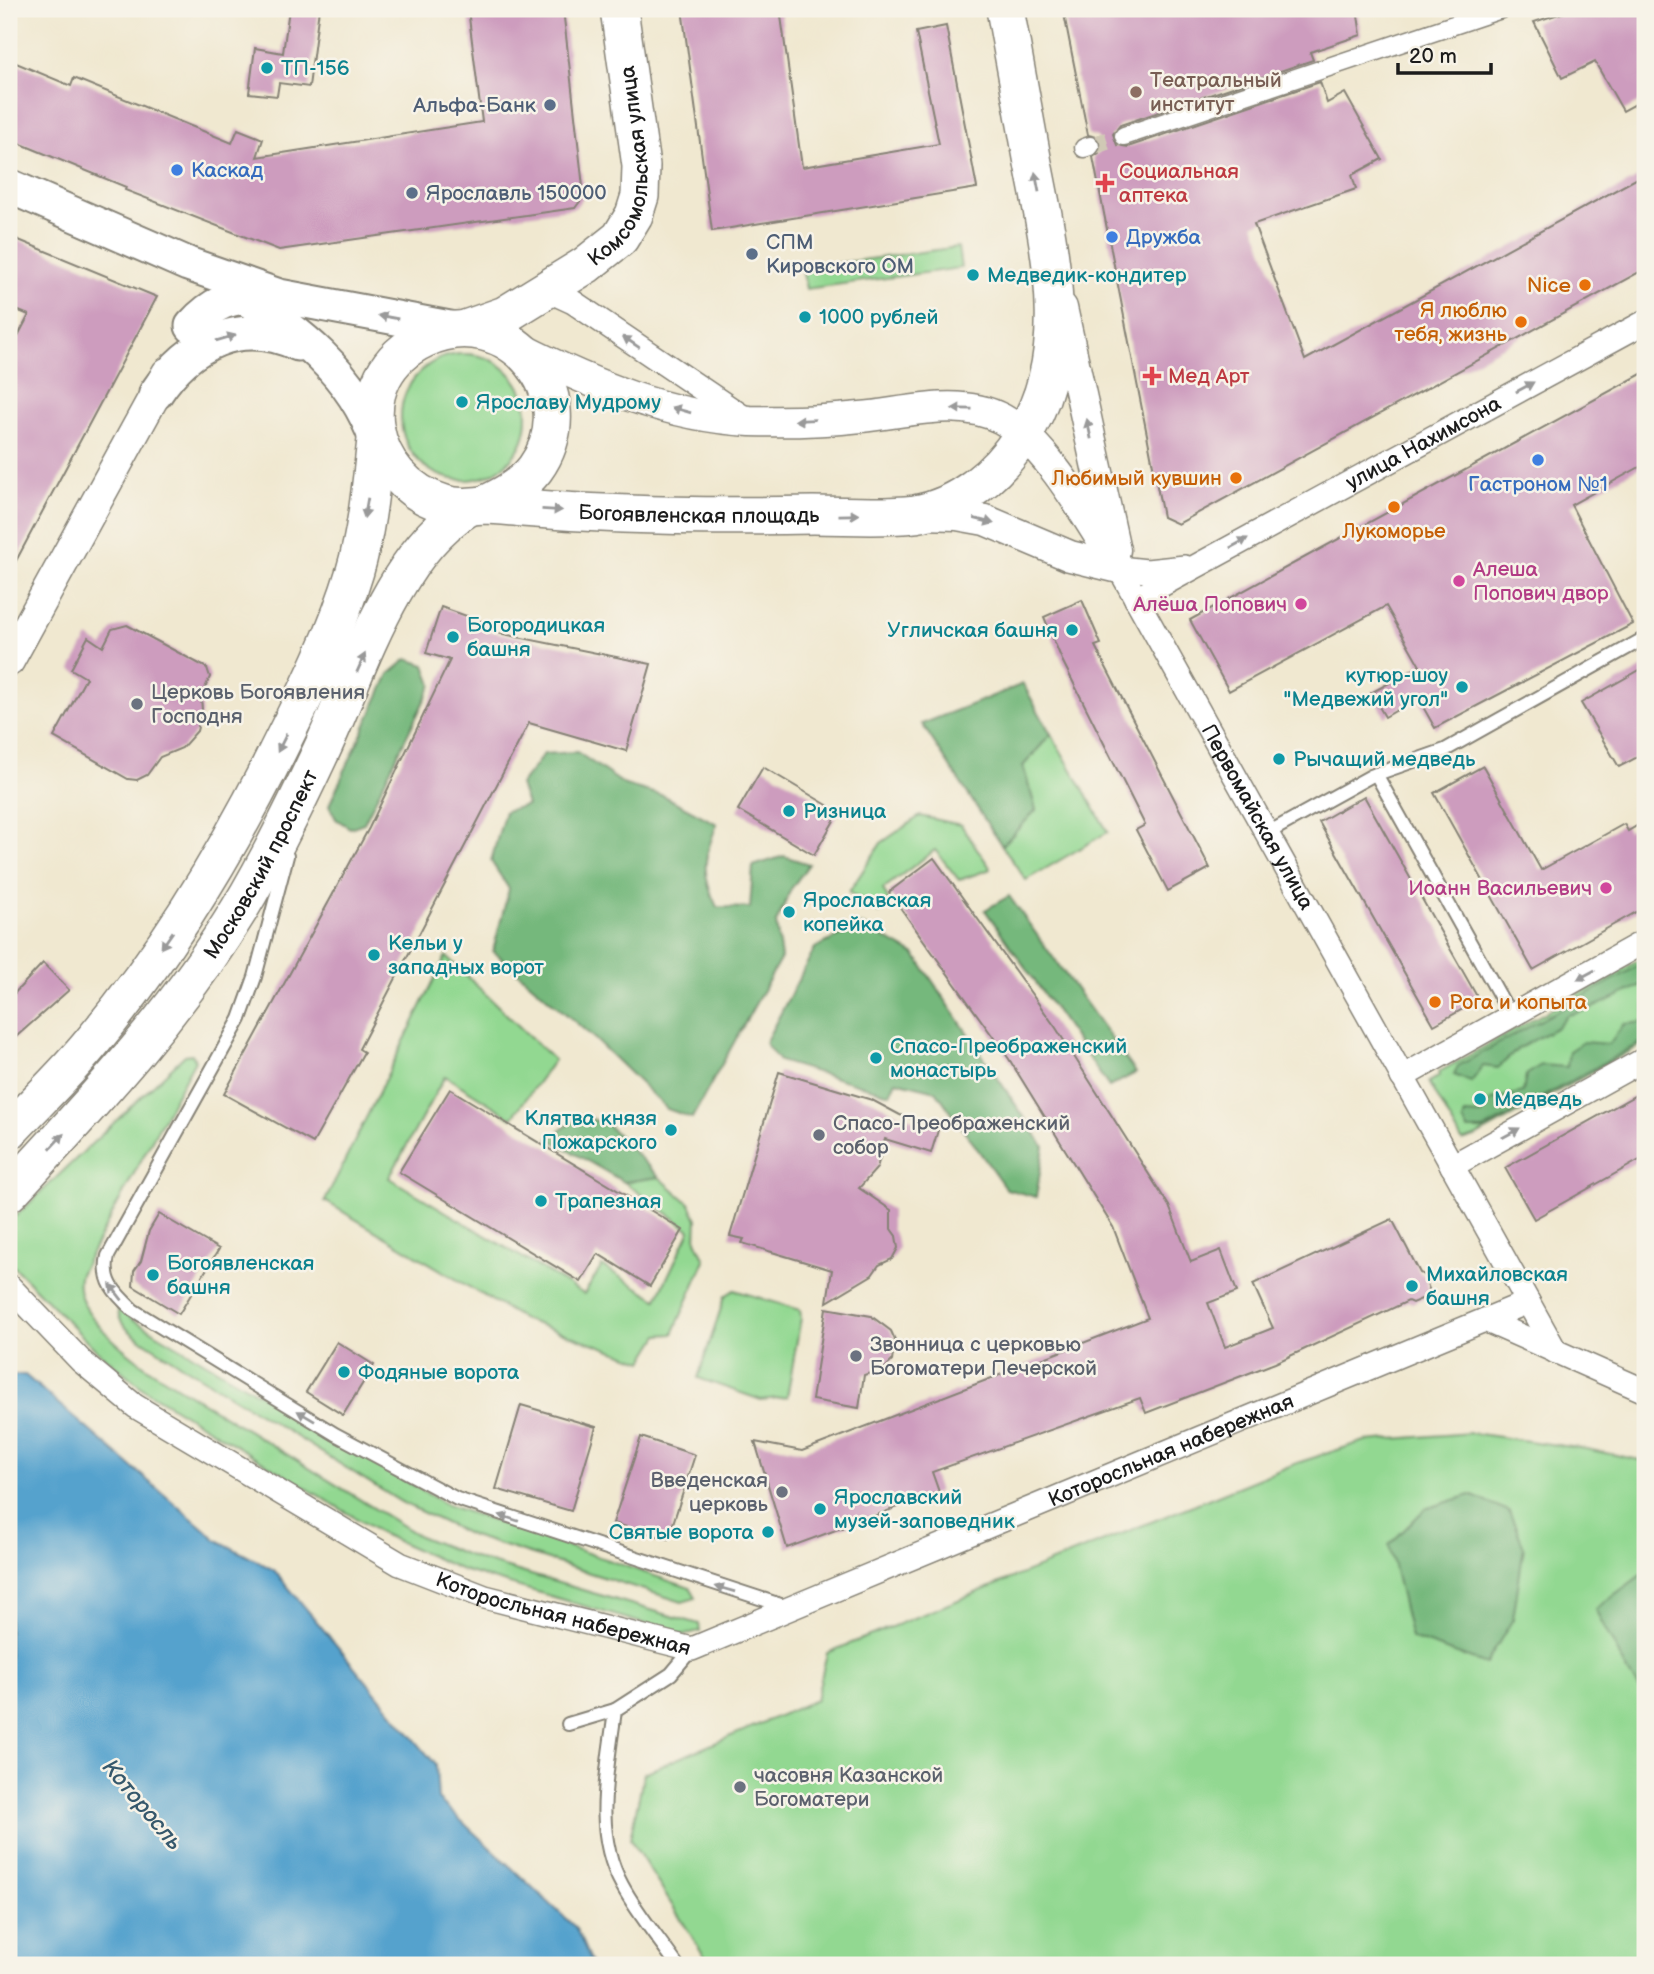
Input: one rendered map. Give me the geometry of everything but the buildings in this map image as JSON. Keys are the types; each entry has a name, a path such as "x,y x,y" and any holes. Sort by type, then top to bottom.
{"main road":[{"name":"Комсомольская улица","path":"461,329 492,322 547,290 610,248 627,228 640,196 641,166 619,9"},
{"name":"Первомайская улица","path":"1004,9 1049,249 1054,324 1043,391 1024,434"},
{"path":"9,186 188,264 279,296"},
{"path":"188,264 230,288 287,327 332,366 365,412 376,440"},
{"path":"230,288 461,329 486,331 513,344 533,362 547,389 551,428 546,449 535,469 520,485 476,507"},
{"path":"192,326 230,288"},
{"path":"376,440 377,396 396,359 422,340 461,329"},
{"path":"156,393 170,372 188,355 206,344 233,335 256,333 282,337 312,351 332,366"},
{"name":"Богоявленская площадь","path":"376,440 394,472 409,487 444,504 554,511 729,515 917,514 971,490 1006,460 1024,434"},
{"name":"Московский проспект","path":"9,1132 92,1043 200,893 253,801 306,695 340,615 356,568 376,440"},
{"name":"Московский проспект","path":"10,1192 123,1070 184,992 239,911 304,789 390,598 409,567 436,533 476,507"}],"street":[{"path":"1124,136 1501,9"},
{"name":"Первомайская улица","path":"1049,249 1119,568 1556,1352"},
{"path":"547,290 573,302 749,421"},
{"name":"улица Нахимсона","path":"1136,599 1645,322"},
{"path":"9,661 192,326"},
{"path":"513,344 574,375 633,397 695,414 749,421 805,421 937,408 972,408 1001,418 1024,434 1070,492 1119,568"},
{"name":"Богоявленская площадь","path":"917,514 957,515 985,520 1070,556 1119,568"},
{"name":"улица Нахимсона","path":"1119,568 1147,571 1203,563"},
{"path":"1402,1077 1645,941"},
{"path":"1452,1166 1645,1059"},
{"name":"Которосльная набережная","path":"9,1286 81,1361 135,1406 388,1557 426,1576 485,1597 692,1649 1528,1302"},
{"path":"1485,1320 1645,1391"}],"lane":[{"path":"1266,834 1376,774 1445,750 1645,638"},
{"path":"1376,774 1511,1016"},
{"path":"304,789 248,999 229,1041 108,1255 107,1279 116,1294 132,1310 335,1434 457,1499 716,1586 791,1608"},
{"path":"568,1724 615,1710 671,1674 692,1649"},
{"path":"615,1710 603,1792 608,1850 621,1884 677,1965"}],"green space":[{"path":"958,247 961,268 806,289 802,268"},
{"path":"464,354 488,359 508,373 522,393 527,417 522,441 508,461 488,475 464,480 440,475 420,461 406,441 401,417 406,393 420,373 440,359"},
{"path":"407,659 425,665 432,685 364,823 350,828 336,819 329,805 389,674"},
{"path":"1023,684 1051,734 1023,766 1036,810 1002,846 922,724"},
{"path":"1051,734 1108,832 1026,880 1002,846 1036,810 1023,766"},
{"path":"577,752 625,785 664,796 717,824 707,856 706,875 717,907 750,908 753,866 784,856 809,864 791,889 776,923 781,958 692,1118 667,1109 595,1039 493,951 509,889 491,861 505,811 527,805 520,785 544,754"},
{"path":"920,816 961,825 991,869 959,880 935,850 883,889 889,901 879,913 849,892 881,843"},
{"path":"1009,896 1136,1073 1109,1087 985,910"},
{"path":"862,925 915,955 1044,1147 1036,1197 1006,1189 936,1091 896,1081 890,1094 779,1061 765,1043 815,948"},
{"path":"446,956 554,1060 512,1118 445,1076 389,1178 584,1294 602,1266 657,1299 690,1230 624,1182 659,1177 690,1204 697,1219 696,1240 705,1260 673,1334 659,1335 643,1361 523,1319 325,1201"},
{"path":"1645,957 1645,1043 1475,1137 1462,1141 1429,1082 1440,1076 1439,1072"},
{"path":"1645,962 1645,984 1596,1006 1567,1015 1557,1027 1518,1049 1498,1068 1483,1066 1471,1082 1454,1075 1458,1066"},
{"path":"1645,1022 1645,1040 1483,1130 1468,1130 1463,1121 1465,1114 1482,1115 1491,1100 1523,1092 1526,1075 1541,1065 1567,1067 1569,1051 1583,1042 1609,1044 1624,1024"},
{"path":"192,1054 195,1060 80,1274 79,1288 83,1302 102,1329 152,1371 419,1536 480,1560 699,1624 700,1631 682,1635 462,1570 384,1535 146,1391 94,1348 9,1262 9,1210 16,1216 185,1055"},
{"path":"581,1115 608,1125 659,1177 624,1182 549,1139"},
{"path":"734,1290 800,1310 801,1318 787,1397 761,1400 698,1378 725,1296"},
{"path":"118,1306 132,1319 447,1505 690,1588 696,1598 682,1602 472,1536 401,1502 137,1337 123,1324"},
{"path":"1471,1433 1586,1449 1645,1461 1645,1965 710,1965 630,1839 644,1773 816,1700 827,1653 1297,1463 1365,1441"},
{"path":"1470,1495 1509,1511 1524,1547 1513,1619 1486,1664 1411,1638 1389,1545 1425,1509"},
{"path":"1645,1572 1645,1696 1630,1676 1595,1609"}],"water":[{"name":"Которосль","path":"9,1375 25,1375 217,1540 274,1570 436,1765 438,1799 576,1928 592,1965 9,1965"}],"tunnel":[{"path":"1090,146 1124,136"}],"place":[{"name":"ТП-156","path":"267,68"},
{"name":"Театральный институт","path":"1136,92"},
{"name":"Альфа-Банк","path":"550,105"},
{"name":"Каскад","path":"177,170"},
{"name":"Социальная аптека","path":"1105,183"},
{"name":"Ярославль 150000","path":"412,193"},
{"name":"Дружба","path":"1112,237"},
{"name":"СПМ Кировского ОМ","path":"752,254"},
{"name":"Медведик-кондитер","path":"973,275"},
{"name":"Nice","path":"1585,285"},
{"name":"1000 рублей","path":"805,317"},
{"name":"Я люблю тебя, жизнь","path":"1521,322"},
{"name":"Мед Арт","path":"1152,376"},
{"name":"Ярославу Мудрому","path":"462,402"},
{"name":"Гастроном №1","path":"1538,460"},
{"name":"Любимый кувшин","path":"1236,478"},
{"name":"Лукоморье","path":"1394,507"},
{"name":"Алеша Попович двор","path":"1459,581"},
{"name":"Алёша Попович","path":"1301,604"},
{"name":"Угличская башня","path":"1072,630"},
{"name":"Богородицкая башня","path":"453,637"},
{"name":"кутюр-шоу \"Медвежий угол\"","path":"1462,687"},
{"name":"Церковь Богоявления Господня","path":"137,704"},
{"name":"Рычащий медведь","path":"1279,759"},
{"name":"Ризница","path":"789,811"},
{"name":"Иоанн Васильевич","path":"1606,888"},
{"name":"Ярославская копейка","path":"789,912"},
{"name":"Кельи у западных ворот","path":"374,955"},
{"name":"Рога и копыта","path":"1435,1002"},
{"name":"Спасо-Преображенский монастырь","path":"876,1058"},
{"name":"Медведь","path":"1480,1099"},
{"name":"Клятва князя Пожарского","path":"671,1130"},
{"name":"Спасо-Преображенский собор","path":"819,1135"},
{"name":"Трапезная","path":"541,1201"},
{"name":"Богоявленская башня","path":"153,1275"},
{"name":"Михайловская башня","path":"1412,1286"},
{"name":"Звонница с церковью Богоматери Печерской","path":"856,1356"},
{"name":"Фодяные ворота","path":"344,1372"},
{"name":"Введенская церковь","path":"782,1492"},
{"name":"Ярославский музей-заповедник","path":"820,1509"},
{"name":"Святые ворота","path":"768,1532"},
{"name":"часовня Казанской Богоматери","path":"740,1787"}]}
